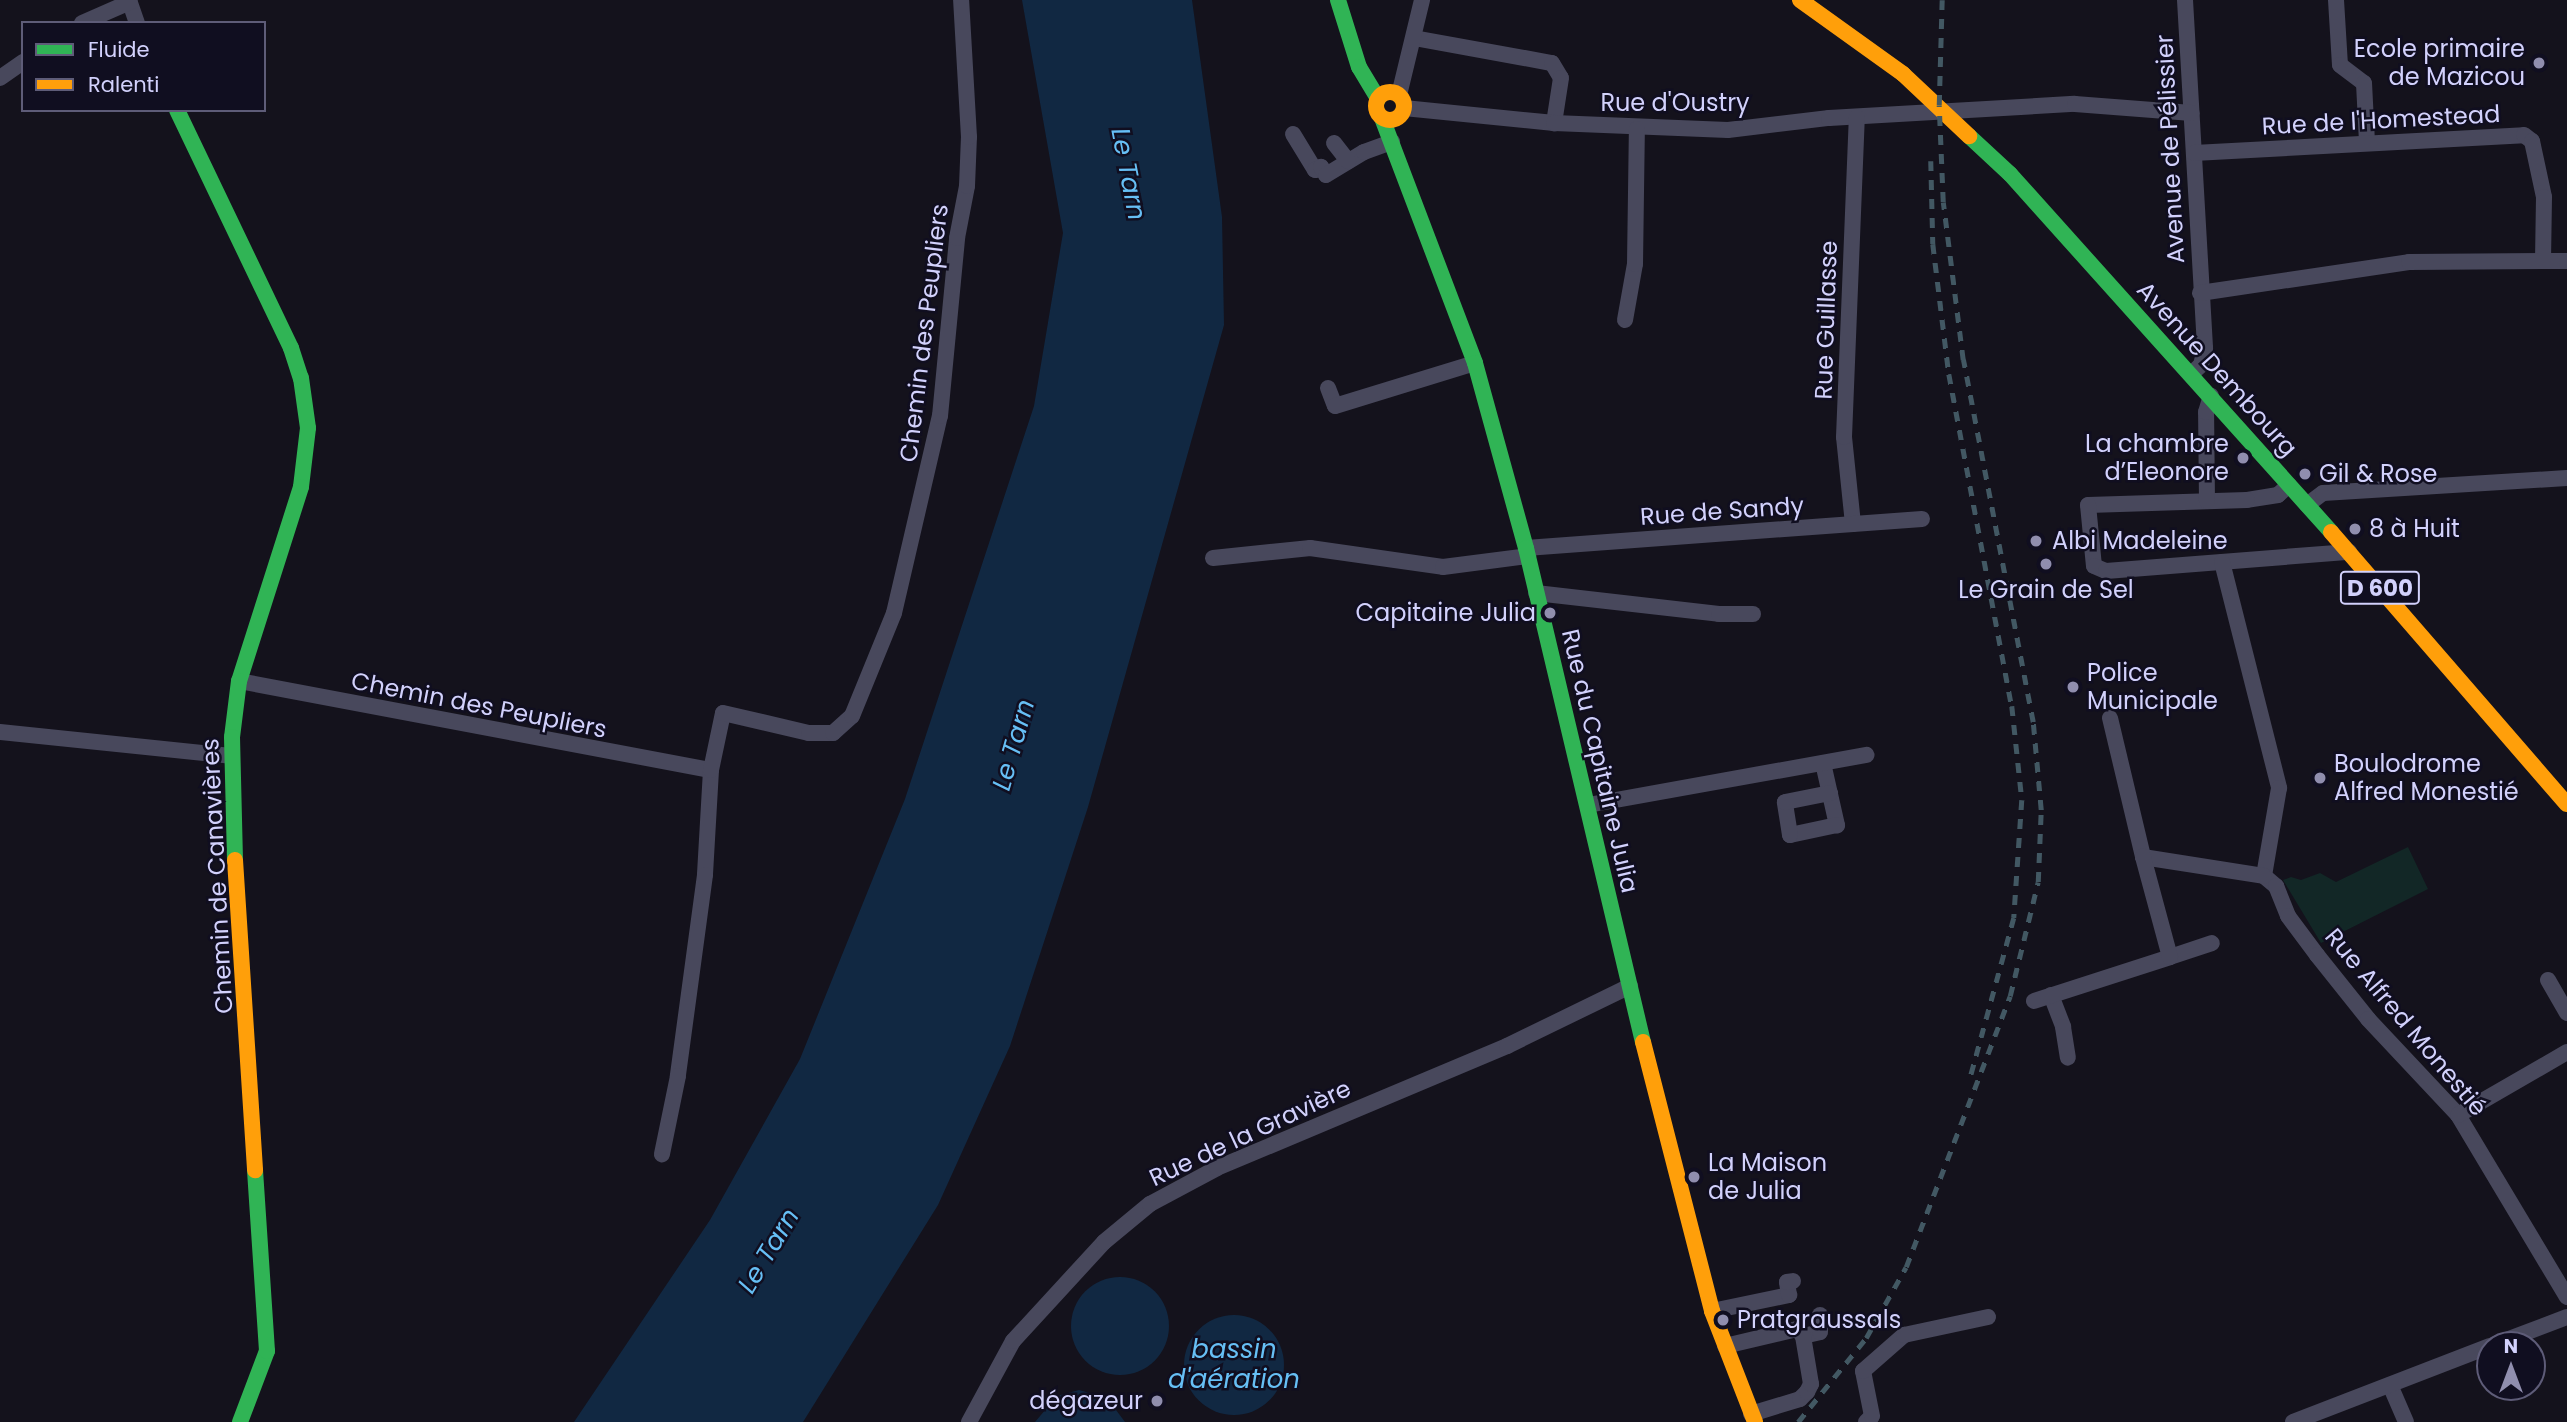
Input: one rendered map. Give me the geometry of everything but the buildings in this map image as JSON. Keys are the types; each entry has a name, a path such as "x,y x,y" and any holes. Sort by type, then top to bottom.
{"street":[{"name":"Chemin des Peupliers","path":"662,1154 678,1076 705,875 711,770 723,713 808,733 833,733 852,716 894,613 940,416 967,186 969,137 961,0"},
{"name":"Rue du Capitaine Julia","path":"1338,0 1363,75 1390,105 1392,142 1475,363 1527,552 1630,986 1712,1311 1753,1418"},
{"path":"1390,105 1414,38 1422,0"},
{"name":"Avenue Dembourg","path":"1800,0 1903,74 2046,212 2349,552 2567,804"},
{"name":"Avenue de Pélissier","path":"2185,0 2205,348 2201,365 2191,374"},
{"path":"2336,0 2340,65 2364,83 2367,143"},
{"path":"86,21 129,1 136,21"},
{"path":"1414,38 1552,63 1560,78 1554,123"},
{"path":"0,78 21,63"},
{"name":"Rue d'Oustry","path":"1390,105 1554,123 1637,129 1728,130 1857,117 2075,104 2192,113"},
{"name":"Chemin de Canavières","path":"178,112 280,321 305,403 308,428 300,487 239,681 231,756 267,1351 240,1422"},
{"name":"Rue Guillasse","path":"1853,524 1844,437 1857,117"},
{"path":"1625,320 1635,264 1637,129"},
{"path":"1293,134 1315,170 1321,167 1326,175 1348,161 1392,142"},
{"name":"Rue de l'Homestead","path":"2194,153 2524,135 2532,141 2544,197 2543,260"},
{"path":"1334,143 1348,161"},
{"path":"2200,293 2409,262 2567,261"},
{"path":"1328,388 1335,406 1475,363"},
{"path":"2207,501 2206,412 2211,396"},
{"path":"2307,505 2323,493 2567,478"},
{"path":"2289,485 2278,495 2207,501 2088,505 2094,566 2106,571 2349,552"},
{"name":"Rue de Sandy","path":"1213,558 1310,548 1443,567 1527,552 1922,519"},
{"path":"2143,857 2264,876 2279,788 2222,562"},
{"path":"1536,593 1719,614 1753,614"},
{"name":"Chemin des Peupliers","path":"239,681 711,770"},
{"path":"2110,718 2170,957"},
{"path":"0,732 231,756"},
{"path":"1588,805 1867,755"},
{"path":"1823,763 1830,793"},
{"name":"Rue Alfred Monestié","path":"2264,876 2276,886 2288,916 2368,1020 2458,1115 2567,1297"},
{"path":"2034,1001 2212,943"},
{"path":"2548,980 2567,1013"},
{"name":"Rue de la Gravière","path":"969,1422 1013,1341 1104,1242 1150,1204 1217,1168 1507,1046 1630,986"},
{"path":"2051,995 2063,1027 2068,1058"},
{"path":"2458,1115 2567,1052"},
{"path":"1712,1311 1788,1295 1787,1282 1793,1281"},
{"path":"1803,1336 1820,1332 1820,1315"},
{"path":"1866,1422 1872,1416 1863,1371 1904,1335 1988,1317"},
{"path":"2530,1331 2567,1317"},
{"path":"1725,1346 1797,1329 1803,1336 1811,1384 1807,1392 1800,1399 1753,1418"},
{"path":"2293,1422 2476,1352"},
{"path":"2390,1385 2406,1422"}],"green space":[{"path":"2408,847 2428,889 2321,943 2283,880 2291,877 2301,880 2320,873 2336,882"}],"water":[{"name":"Le Tarn","path":"1022,0 1192,0 1222,217 1224,325 1088,807 1010,1046 938,1205 803,1422 574,1422 710,1220 800,1059 905,799 1034,406 1063,233"},
{"path":"1120,1277 1147,1285 1161,1299 1169,1326 1161,1353 1147,1367 1120,1375 1093,1367 1079,1353 1071,1326 1079,1299 1093,1285"},
{"name":"bassin d'aération","path":"1224,1315 1244,1315 1270,1329 1281,1346 1284,1365 1281,1384 1270,1401 1244,1415 1224,1415 1206,1407 1192,1393 1184,1375 1184,1355 1192,1337 1206,1323"},
{"path":"1079,1390 1107,1398 1125,1422 1035,1422 1057,1396"}],"railway":[{"path":"1798,1422 1866,1338 1906,1267 2010,996 2038,882 2041,810 2033,722 1963,360 1943,202 1939,105 1942,0"},
{"path":"1931,161 1933,244 1949,374 2012,706 2022,800 2014,918 1969,1082"}],"traffic: fast":[{"path":"1338,0 1359,67 1378,99"},
{"path":"178,112 291,348 301,378 308,428 301,487 239,681 232,737 235,860"},
{"path":"1382,118 1475,363 1526,548 1643,1042"},
{"path":"1969,136 2010,174 2331,532"},
{"path":"240,1422 267,1351 255,1170"}],"traffic: slow":[{"path":"1800,0 1903,74 1969,136"},
{"path":"1390,92 1400,96 1404,106 1400,116 1390,120 1380,116 1376,106 1380,96 1390,92"},
{"path":"2331,532 2567,804"},
{"path":"235,860 255,1170"},
{"path":"1643,1042 1712,1311 1755,1422"}],"place":[{"name":"Ecole primaire de Mazicou","path":"2539,63"},
{"name":"La chambre d’Eleonore","path":"2243,458"},
{"name":"Gil & Rose","path":"2305,474"},
{"name":"8 à Huit","path":"2355,529"},
{"name":"Albi Madeleine","path":"2036,541"},
{"name":"Le Grain de Sel","path":"2046,564"},
{"name":"Capitaine Julia","path":"1550,613"},
{"name":"Police Municipale","path":"2073,687"},
{"name":"Boulodrome Alfred Monestié","path":"2320,778"},
{"name":"La Maison de Julia","path":"1694,1177"},
{"name":"Pratgraussals","path":"1723,1320"},
{"name":"dégazeur","path":"1157,1401"}]}
